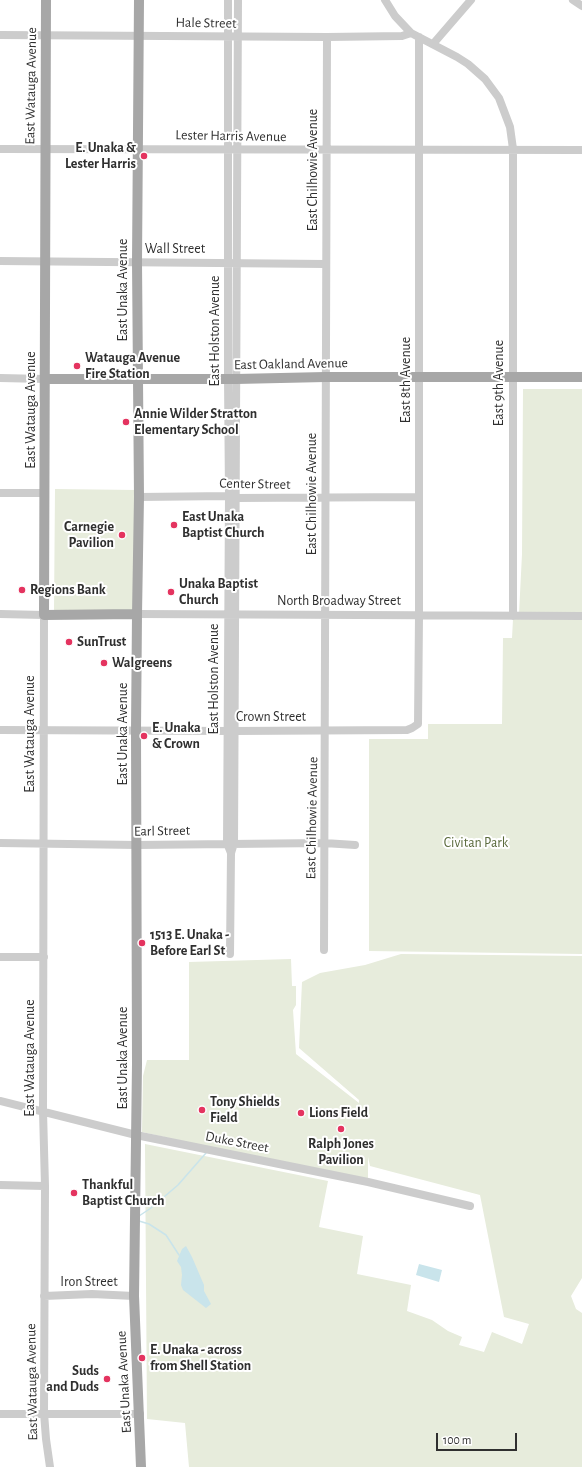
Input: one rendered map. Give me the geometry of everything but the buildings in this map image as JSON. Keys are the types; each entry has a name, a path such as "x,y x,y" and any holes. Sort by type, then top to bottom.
{"main road":[{"name":"East Watauga Avenue","path":"44,615 46,0"},
{"name":"East Unaka Avenue","path":"138,0 137,262 139,496 136,730 136,1135 134,1296 141,1467"},
{"name":"East Oakland Avenue","path":"45,379 512,376 582,377"},
{"name":"North Broadway Street","path":"44,615 137,614"}],"street":[{"name":"East Holston Avenue","path":"228,0 237,262 232,378"},
{"name":"East Holston Avenue","path":"230,954 232,378 228,263 238,36 238,0"},
{"path":"385,0 395,16 411,33"},
{"path":"433,44 471,0"},
{"path":"573,0 582,6"},
{"name":"Hale Street","path":"0,35 326,37 402,36 411,33"},
{"name":"East 9th Avenue","path":"411,33 446,50 468,64 485,79 499,98 507,117 512,136 513,616"},
{"name":"East Chilhowie Avenue","path":"324,950 326,37"},
{"name":"East 8th Avenue","path":"418,724 419,37"},
{"name":"Lester Harris Avenue","path":"0,149 138,148 582,150"},
{"name":"Wall Street","path":"0,261 325,264"},
{"name":"East Oakland Avenue","path":"0,378 45,379"},
{"path":"0,493 45,493"},
{"name":"Center Street","path":"139,496 324,498 419,497"},
{"name":"North Broadway Street","path":"0,614 44,615"},
{"name":"North Broadway Street","path":"137,614 582,616"},
{"name":"East Watauga Avenue","path":"44,615 44,1413 50,1467"},
{"name":"Crown Street","path":"0,730 407,730 418,724"},
{"name":"Earl Street","path":"0,843 137,845 324,843 355,845"},
{"path":"0,957 44,957"},
{"name":"Duke Street","path":"0,1101 136,1135 368,1182 470,1206"},
{"path":"0,1185 45,1186"},
{"name":"Iron Street","path":"44,1296 92,1294 134,1296"},
{"path":"0,1414 140,1414"}],"green space":[{"path":"523,389 582,389 582,614 519,614 522,554"},
{"path":"55,489 137,490 136,610 54,610"},
{"name":"Civitan Park","path":"513,619 582,619 582,954 369,951 369,739 428,739 428,724 502,724 503,638 512,638"},
{"path":"401,954 582,956 582,1278 571,1296 576,1309 582,1313 582,1467 189,1467 185,1423 147,1419 145,1144 328,1181 319,1227 363,1236 357,1274 411,1285 407,1311 432,1320 448,1331 462,1337 459,1345 484,1352 492,1332 522,1344 529,1324 504,1317 480,1195 370,1166 368,1157 368,1182 142,1132 143,1076 147,1060 189,1060 189,962 291,959 292,986 296,986 296,1005 293,1010 296,1054 359,1103 359,1100 299,1048 302,982 320,973 365,965"}],"water":[{"path":"186,1246 204,1285 204,1291 211,1304 206,1308 183,1290 181,1285 181,1267 177,1261 182,1249"},
{"path":"419,1264 442,1270 439,1282 416,1275"}],"waterway":[{"path":"139,1216 151,1208 178,1185 206,1153"},
{"path":"139,1221 149,1224 166,1235 179,1255"}],"place":[{"name":"E. Unaka & Lester Harris","path":"144,156"},
{"name":"Watauga Avenue Fire Station","path":"77,366"},
{"name":"Annie Wilder Stratton Elementary School","path":"126,422"},
{"name":"East Unaka Baptist Church","path":"174,525"},
{"name":"Carnegie Pavilion","path":"122,535"},
{"name":"Regions Bank","path":"22,590"},
{"name":"Unaka Baptist Church","path":"171,592"},
{"name":"SunTrust","path":"69,642"},
{"name":"Walgreens","path":"104,663"},
{"name":"E. Unaka & Crown","path":"144,736"},
{"name":"1513 E. Unaka - Before Earl St","path":"142,943"},
{"name":"Tony Shields Field","path":"202,1110"},
{"name":"Lions Field","path":"301,1113"},
{"name":"Ralph Jones Pavilion","path":"341,1129"},
{"name":"Thankful Baptist Church","path":"74,1193"},
{"name":"E. Unaka - across from Shell Station","path":"142,1358"},
{"name":"Suds and Duds","path":"107,1379"}]}
